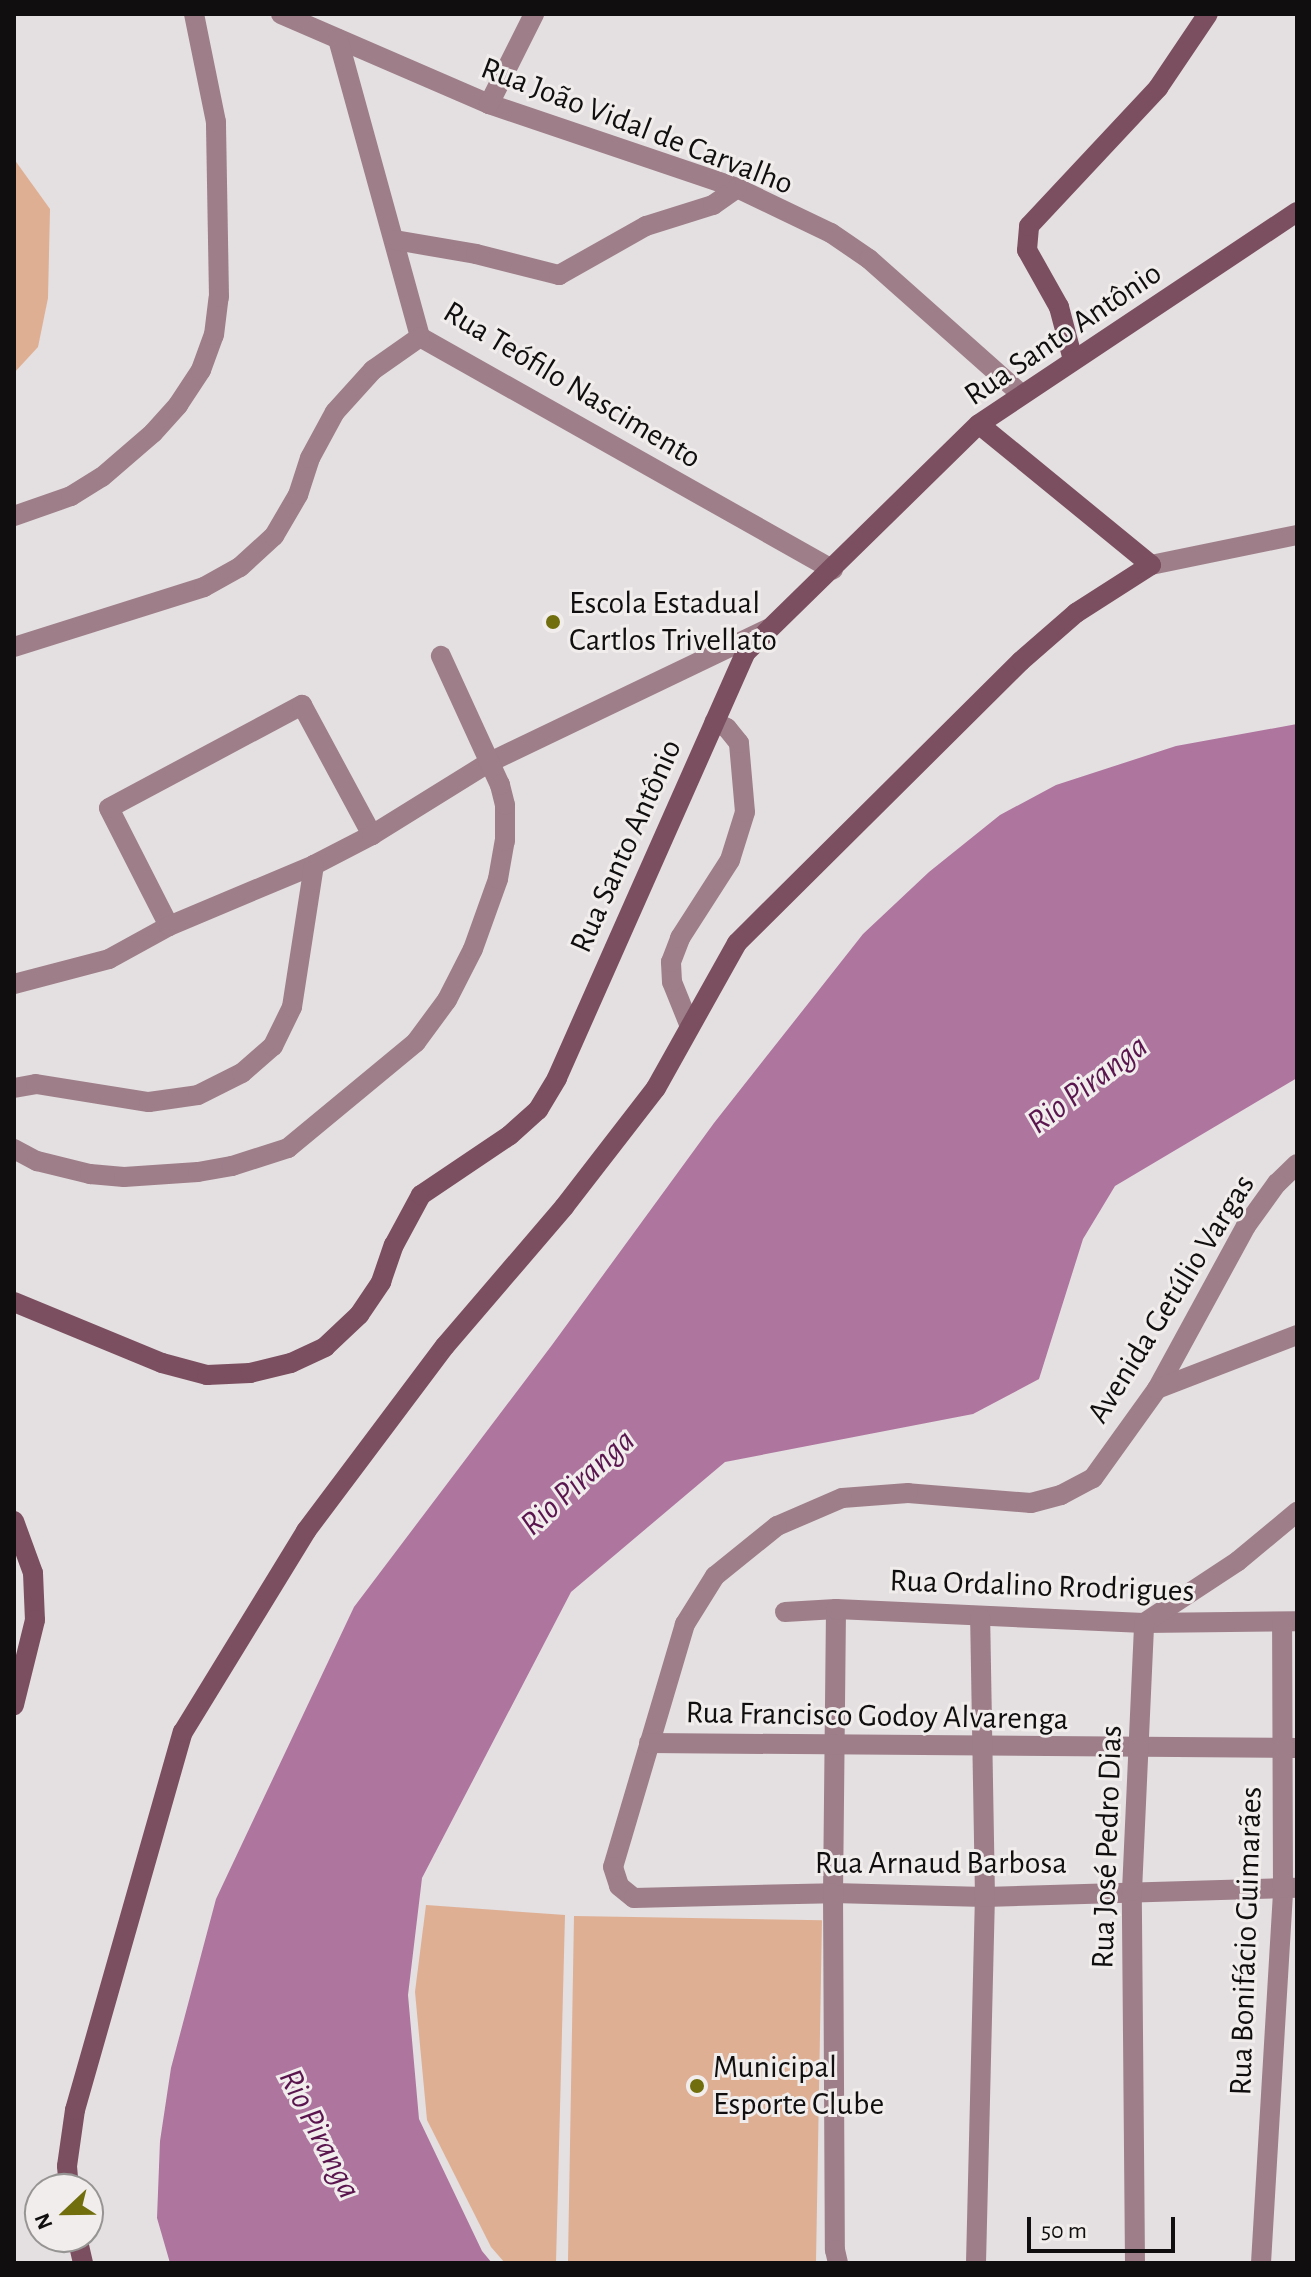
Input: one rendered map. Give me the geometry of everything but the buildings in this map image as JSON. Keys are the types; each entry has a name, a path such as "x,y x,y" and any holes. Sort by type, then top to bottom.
{"main road":[{"path":"1073,360 1059,307 1027,250 1029,226 1158,88 1208,14"},
{"name":"Rua Santo Antônio","path":"14,1302 162,1363 207,1375 250,1373 291,1363 325,1347 359,1315 381,1282 394,1245 421,1195 510,1135 538,1110 557,1078 745,653 979,424 1297,212"},
{"path":"68,2173 75,2110 183,1732 306,1531 445,1346 564,1207 656,1088 689,1024 737,943 1065,622 1151,565 979,424"},
{"path":"14,1521 33,1573 35,1620 14,1705"}],"street":[{"path":"14,516 71,496 102,477 153,433 178,405 201,370 214,335 219,297 216,122 194,14"},
{"name":"Rua João Vidal de Carvalho","path":"281,14 489,104 737,188 831,233 869,259 1021,394"},
{"path":"489,104 534,14"},
{"name":"Rua Teófilo Nascimento","path":"338,39 420,337 833,570"},
{"path":"395,240 476,254 559,275 646,226 713,205 737,188"},
{"path":"14,647 204,587 240,567 274,536 298,495 310,458 335,412 373,370 420,337"},
{"path":"1151,565 1297,535"},
{"path":"14,984 109,959 169,926 314,865 372,835 488,763 773,627"},
{"path":"14,1149 37,1161 90,1174 124,1177 198,1172 232,1166 288,1148 321,1124 416,1042 447,1000 473,949 498,879 505,841 505,805 441,656"},
{"path":"169,926 109,808 302,705 372,835"},
{"path":"689,1024 672,982 671,962 680,938 730,860 745,812 739,743 727,728 714,722"},
{"path":"14,1088 36,1084 149,1102 198,1095 242,1073 273,1046 292,1007 314,865"},
{"name":"Avenida Getúlio Vargas","path":"634,1898 619,1886 613,1867 685,1624 715,1576 777,1526 842,1498 908,1493 1031,1503 1061,1495 1093,1478 1157,1389 1246,1226 1277,1183 1297,1164"},
{"path":"1157,1389 1297,1335"},
{"path":"1144,1623 1238,1561 1297,1512"},
{"path":"836,1609 833,1893 835,2250 838,2263"},
{"name":"Rua Ordalino Rrodrigues","path":"785,1612 836,1609 980,1618 1144,1623 1290,1621"},
{"path":"976,2263 985,1897 980,1618"},
{"name":"Rua Bonifácio Guimarães","path":"1261,2263 1290,1888 1290,1621"},
{"name":"Rua José Pedro Dias","path":"1135,2263 1132,1891 1144,1623"},
{"name":"Rua Francisco Godoy Alvarenga","path":"649,1743 1290,1748"},
{"name":"Rua Arnaud Barbosa","path":"634,1898 833,1893 985,1897 1290,1888"}],"shaded area":[{"path":"14,159 50,209 48,298 38,347 14,373"},
{"path":"426,1905 565,1915 556,2263 505,2263 491,2247 427,2120 415,1992"},
{"name":"Municipal Esporte Clube","path":"574,1916 822,1920 816,2263 568,2263"}],"water":[{"name":"Rio Piranga","path":"1297,724 1297,1078 1115,1186 1083,1239 1039,1379 973,1414 725,1462 571,1592 422,1878 408,1995 419,2119 482,2251 492,2263 170,2263 157,2218 160,2141 171,2068 216,1899 354,1607 552,1345 714,1123 863,934 929,872 1000,815 1056,785 1176,746"}],"place":[{"name":"Escola Estadual Cartlos Trivellato","path":"553,622"},
{"name":"Municipal Esporte Clube","path":"697,2086"}]}
